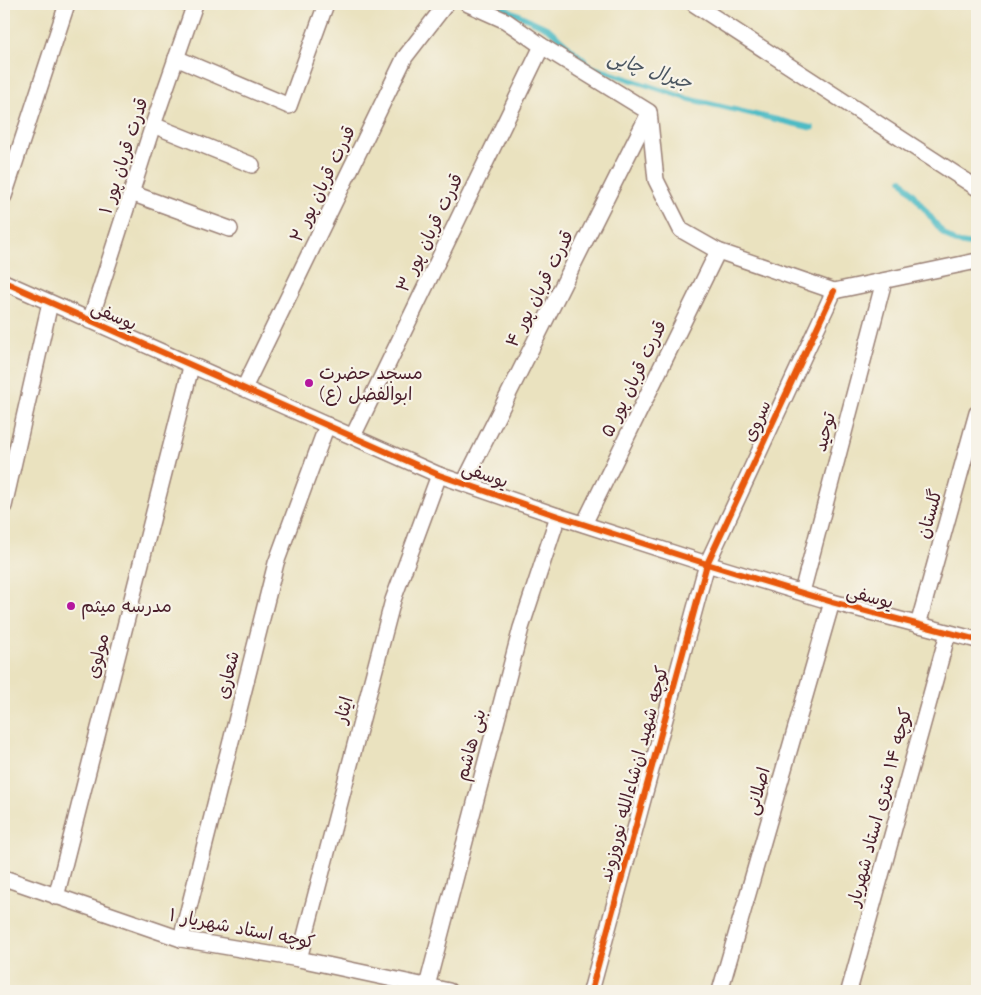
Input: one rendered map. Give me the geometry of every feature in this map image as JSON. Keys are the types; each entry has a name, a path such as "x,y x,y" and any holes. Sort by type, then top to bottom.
{"street":[{"path":"4,196 67,4"},
{"name":"قدرت قربان پور ۱","path":"90,321 153,124 195,4"},
{"path":"176,58 289,106 326,4"},
{"name":"قدرت قربان پور ۲","path":"244,388 406,57 446,4"},
{"path":"468,4 506,21 542,46 649,112 656,180 681,230 718,251 834,292 977,261"},
{"path":"694,4 977,188"},
{"name":"قدرت قربان پور ۳","path":"353,436 542,46"},
{"name":"قدرت قربان پور ۴","path":"464,483 649,112"},
{"path":"153,124 252,165"},
{"path":"131,193 230,229"},
{"name":"قدرت قربان پور ۵","path":"584,524 718,251"},
{"name":"توحید","path":"802,592 884,281"},
{"name":"یوسفی","path":"4,282 191,367 244,388 439,475 707,564 832,602 977,640"},
{"name":"سروی","path":"707,564 834,292"},
{"path":"4,506 8,466 50,303"},
{"name":"مولوی","path":"56,897 191,367"},
{"name":"گلستان","path":"918,625 977,413"},
{"name":"شعاری","path":"181,940 276,563 327,425"},
{"name":"ایثار","path":"299,959 393,600 439,475"},
{"name":"بنی هاشم","path":"427,986 521,628 558,516"},
{"name":"کوچه شهید ان‌شاءالله نوروزوند","path":"591,991 707,564"},
{"name":"اصلانی","path":"720,991 832,602"},
{"name":"کوچه ۱۴ متری استاد شهریار","path":"849,991 948,633"},
{"name":"کوچه استاد شهریار ۱","path":"4,878 181,940 299,959 449,991"}],"waterway":[{"name":"جیرال چایی","path":"496,4 549,29 592,67 689,99 812,128"},
{"name":"جیرال چایی","path":"902,180 943,233 955,242 975,245"}],"cycle path":[{"path":"4,282 439,475 707,564 832,602 977,640"},
{"path":"591,991 707,564 834,291"}],"place":[{"name":"مسجد حضرت ابوالفضل (ع)","path":"309,383"},
{"name":"مدرسه میثم","path":"71,606"}]}
